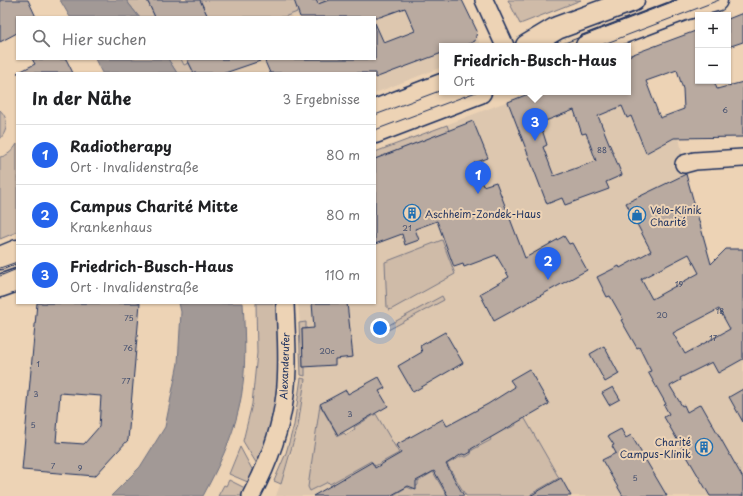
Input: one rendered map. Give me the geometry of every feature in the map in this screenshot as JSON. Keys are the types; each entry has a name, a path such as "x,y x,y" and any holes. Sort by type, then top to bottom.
{"main road":[{"path":"532,43 557,28 633,0"},
{"path":"594,43 684,8 716,0"},
{"path":"376,111 439,86"},
{"path":"376,132 472,95"},
{"path":"0,258 16,251"},
{"path":"0,286 16,280"}],"street":[{"path":"484,0 504,43"},
{"path":"684,164 695,161 743,158"},
{"name":"Alexanderufer","path":"251,496 260,478 274,442 285,395 287,356 285,304"}],"shaded area":[{"path":"60,0 126,0 138,16 69,16"},
{"path":"126,0 147,0 155,16 138,16"},
{"path":"147,0 462,0 475,29 479,43 439,43 439,68 376,93 376,72 194,72 189,63 184,65 182,60 376,60 376,16 155,16"},
{"path":"200,0 329,0 287,16 208,16"},
{"path":"508,0 581,0 520,24"},
{"path":"96,60 169,60 176,72 102,72"},
{"path":"169,60 182,60 184,65 189,63 194,72 176,72"},
{"path":"524,95 623,95 646,153 679,136 686,174 709,257 739,316 743,316 743,496 276,496 291,455 298,426 305,377 298,304 376,304 376,152"},
{"path":"0,110 5,117 6,128 0,139"},
{"path":"447,125 449,131 376,159 376,152"},
{"path":"16,145 16,232 0,239 0,157 8,154"},
{"path":"442,240 455,274 389,310 387,308 385,262"},
{"path":"442,296 444,300 388,330 386,329 387,326"},
{"path":"179,304 243,304 245,342 242,395 233,431 203,496 111,496 140,467 165,427 178,363 181,312"},
{"path":"256,304 279,304 279,382 274,418 258,466 243,441 252,404 257,353"},
{"path":"306,322 306,329 302,329 303,367 305,367 305,376 301,375 299,323"},
{"path":"301,378 305,379 298,426 281,484 274,481 286,453 294,425"},
{"path":"320,405 338,436 344,433 346,435 355,429 354,427 376,414 399,453 375,466 371,461 330,484 328,482 310,491 308,487"},
{"path":"524,417 559,478 531,494 532,496 466,496 447,464 462,456 466,457 471,454 472,450 491,440 490,438 504,429 505,430 516,425 515,422"},
{"path":"240,447 254,473 250,483 229,474"},
{"path":"433,472 447,496 392,496 407,487 412,489 418,485 418,481"},
{"path":"229,480 247,489 244,496 218,496 224,485 226,486"}],"building":[{"path":"0,0 28,0 36,16 16,16 16,34 0,42"},
{"path":"147,0 200,0 208,16 155,16"},
{"path":"294,0 316,0 318,4 329,0 462,0 477,31 475,41 471,43 439,43 439,54 376,78 376,72 270,72 264,60 376,60 376,25 384,43 415,31 405,8 380,17 300,16"},
{"path":"743,13 743,42 731,46 731,18"},
{"path":"695,31 695,84 715,84 717,89 743,82 743,137 674,138 646,153 631,116 627,118 622,106 598,116 622,175 606,182 609,189 565,205 562,198 547,204 508,102 526,95 631,95 631,55","holes":["677,70 683,89 684,109 660,118 646,81","574,110 582,134 586,133 596,161 554,176 543,147 547,145 540,123"]},
{"path":"33,60 66,60 72,72 19,72 35,64"},
{"path":"188,60 260,61 228,72 194,72"},
{"path":"473,121 488,158 474,163 483,186 496,182 525,258 564,236 569,244 572,243 587,270 494,321 480,294 509,277 496,255 464,267 463,264 454,267 437,221 415,229 419,240 405,245 402,234 376,244 376,159"},
{"path":"686,174 711,264 726,249 743,249 743,359 718,373 712,362 680,378 681,380 670,386 682,406 684,405 687,412 701,404 743,478 743,496 710,496 664,417 669,414 664,405 666,404 648,372 651,371 639,347 637,348 621,320 623,319 610,296 607,297 597,277 619,266 620,268 651,251 626,203","holes":["689,254 699,273 652,299 641,279","719,309 730,329 685,354 673,333"]},
{"path":"37,304 140,304 128,440 95,476 22,470","holes":["60,393 101,396 99,427 84,444 56,442"]},
{"path":"312,304 347,304 353,357 335,359 335,365 303,367 302,329 314,328"},
{"path":"445,332 463,363 413,392 398,366 422,352 420,346"},
{"path":"604,346 619,374 605,382 590,354"},
{"path":"529,369 549,404 471,449 471,452 466,455 462,454 446,464 464,496 448,496 434,471 416,481 416,489 408,486 390,496 313,496 372,462 375,468 401,453 396,445 443,419 447,426 488,404 515,387 510,380"},
{"path":"379,377 385,388 379,391 388,406 338,435 320,404 346,390 348,394"},
{"path":"613,387 620,399 609,405 602,393"},
{"path":"743,389 743,422 729,397"},
{"name":"Charité Campus-Klinik","path":"621,429 626,438 631,435 667,496 623,496 602,460 616,453 612,446 614,445 608,436"},
{"path":"561,478 571,496 530,496"}],"tram line":[{"path":"565,43 677,0"},
{"path":"607,43 719,0"},
{"path":"376,115 439,91"},
{"path":"376,130 468,95"},
{"path":"0,268 16,262"},
{"path":"0,276 16,269"}],"place":[{"name":"Friedrich-Busch-Haus","path":"535,141"},
{"name":"Radiotherapy","path":"478,194"},
{"name":"Aschheim-Zondek-Haus","path":"412,213"},
{"name":"Velo-Klinik Charité","path":"637,215"},
{"name":"Campus Charité Mitte","path":"548,280"},
{"name":"Charité Campus-Klinik","path":"704,447"}]}
